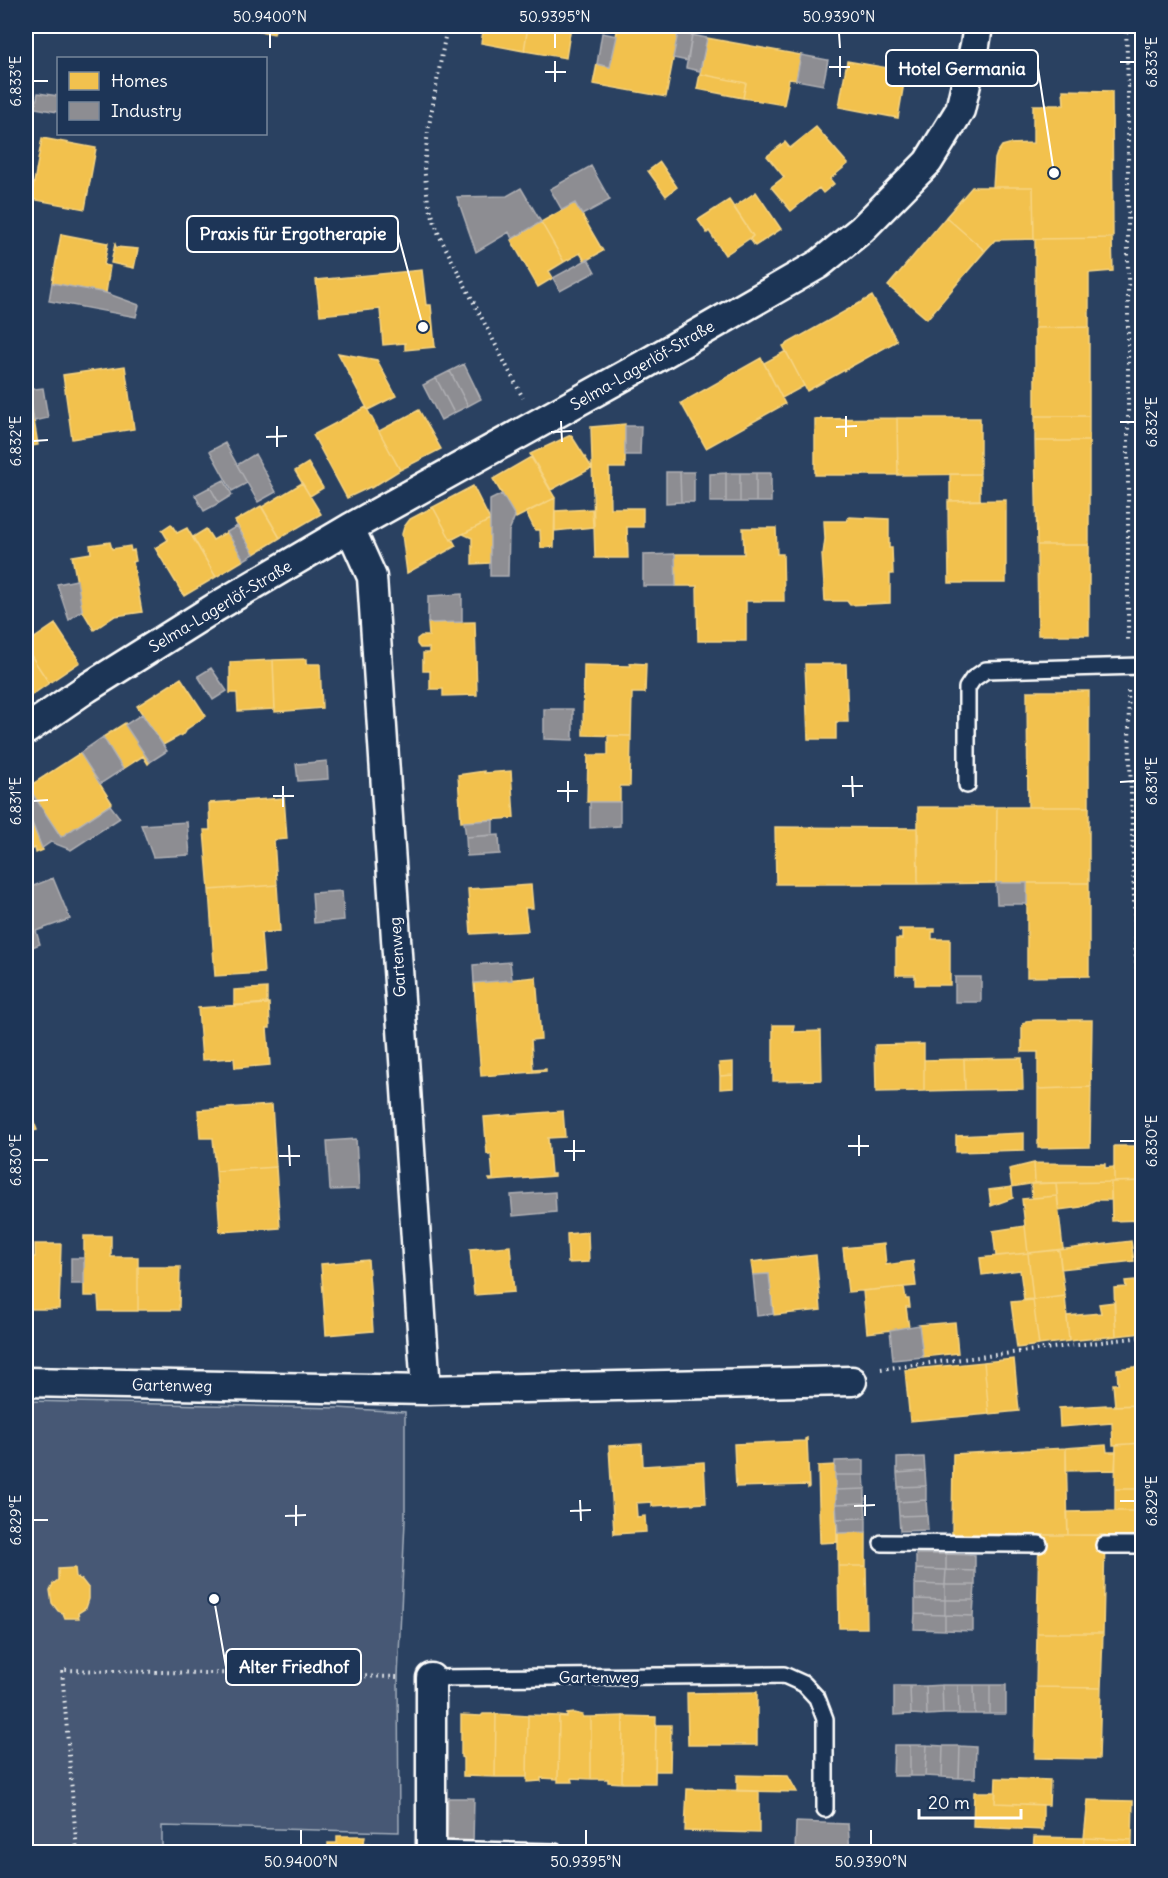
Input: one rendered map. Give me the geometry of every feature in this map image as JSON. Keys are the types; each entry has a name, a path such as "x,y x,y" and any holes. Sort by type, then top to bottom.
{"street":[{"name":"Selma-Lagerlöf-Straße","path":"26,730 87,688 216,607 350,528 537,425 819,264 862,229 928,162 960,111 978,26"},
{"name":"Gartenweg","path":"350,528 372,577 426,1390"},
{"name":"Gartenweg","path":"26,1382 426,1390 852,1381"},
{"path":"431,1677 431,1851"}],"lane":[{"path":"967,785 968,688 973,679 986,670 1135,666"},
{"path":"882,1543 1039,1544"},
{"path":"1104,1545 1143,1545"},
{"name":"Gartenweg","path":"431,1677 784,1675 804,1684 816,1698 825,1719 825,1809"},
{"path":"431,1851 555,1852"}],"path":[{"path":"447,26 428,131 424,167 428,202 439,235 537,425"},
{"path":"1126,26 1135,666 1136,964 1143,992"},
{"path":"1128,86 1143,85"},
{"path":"852,1381 887,1367 1143,1337"},
{"path":"77,1852 62,1670 431,1677"}],"shaded area":[{"path":"26,1401 337,1408 405,1412 405,1521 398,1677 399,1832 162,1826 162,1852 26,1852"}],"building: Homes":[{"path":"248,26 276,26 274,34 248,29"},
{"path":"484,26 528,26 524,51 481,43"},
{"path":"528,26 571,26 566,58 524,51"},
{"path":"618,26 642,26 678,33 666,97 593,84 597,64 610,67"},
{"path":"707,38 801,55 796,80 789,79 784,105 743,98 746,83 700,74"},
{"path":"847,61 906,71 898,118 839,107"},
{"path":"700,74 746,83 743,98 697,89"},
{"path":"1063,90 1112,91 1113,238 1034,239 1033,187 993,187 995,159 1002,146 1033,143 1033,105 1064,105"},
{"path":"816,127 848,164 830,179 834,184 823,193 819,188 791,211 771,187 784,177 767,156 785,142 790,148"},
{"path":"42,138 96,148 85,209 31,199"},
{"path":"660,162 677,187 666,196 648,171"},
{"path":"972,187 1033,187 1034,239 995,240 985,251 946,217"},
{"path":"756,192 781,229 755,246 750,239 753,236 734,207"},
{"path":"729,200 753,236 725,255 709,231 707,233 698,220"},
{"path":"575,203 603,251 585,261 580,253 564,262 541,222"},
{"path":"946,217 985,251 927,319 888,286"},
{"path":"541,222 564,262 549,271 553,278 538,287 511,240"},
{"path":"61,234 108,243 104,265 110,266 106,293 52,283"},
{"path":"1112,238 1113,271 1089,273 1089,327 1035,328 1035,239"},
{"path":"115,244 116,247 138,249 134,268 111,263"},
{"path":"422,270 426,305 431,305 435,347 405,350 405,343 383,345 380,309 320,315 316,280"},
{"path":"872,296 897,341 807,391 783,346"},
{"path":"1089,327 1089,416 1035,416 1035,328"},
{"path":"786,351 804,386 782,398 764,363"},
{"path":"338,353 377,360 396,396 368,410"},
{"path":"761,358 785,404 706,448 681,403"},
{"path":"125,366 134,429 72,439 63,375"},
{"path":"30,395 38,445 26,447 26,396"},
{"path":"366,407 400,470 371,488 347,498 313,435"},
{"path":"419,410 441,449 400,470 379,431"},
{"path":"1035,416 1089,416 1089,441 1035,441"},
{"path":"897,418 898,475 815,475 815,419"},
{"path":"897,418 980,418 980,474 898,475"},
{"path":"625,424 625,468 609,468 610,508 643,508 643,527 627,527 628,558 595,558 591,427"},
{"path":"571,435 592,468 551,490 530,454"},
{"path":"1035,441 1089,441 1089,545 1037,545"},
{"path":"531,457 555,498 516,518 493,479"},
{"path":"308,463 323,488 310,496 295,471"},
{"path":"950,474 980,474 980,500 950,501"},
{"path":"302,483 321,514 280,538 262,507"},
{"path":"473,486 490,520 451,540 433,507"},
{"path":"555,498 554,547 541,548 540,530 535,530 526,512"},
{"path":"1006,500 1006,583 949,583 948,501"},
{"path":"261,506 280,538 254,554 235,521"},
{"path":"433,507 456,546 407,573 402,534 404,527 410,519"},
{"path":"592,509 593,527 555,531 555,511"},
{"path":"849,517 889,519 889,548 892,548 893,574 890,574 890,603 850,605 847,601 825,601 822,554 825,539 824,521 847,521"},
{"path":"490,520 490,563 472,564 472,538 463,534"},
{"path":"171,524 177,533 187,528 216,577 184,596 155,548 168,540 162,530"},
{"path":"743,528 776,528 777,554 783,554 784,601 746,601 746,641 698,641 697,586 676,586 675,554 744,554"},
{"path":"206,529 213,540 227,532 244,560 216,577 193,537"},
{"path":"110,542 112,549 130,546 131,551 134,550 136,561 133,562 142,612 115,616 94,630 82,610 72,556 91,553 90,545"},
{"path":"1037,545 1089,545 1089,635 1038,635"},
{"path":"475,622 477,695 443,696 443,689 430,689 430,671 423,671 423,653 429,653 429,648 420,648 417,639 421,636 429,636 428,623"},
{"path":"55,624 80,662 49,683 26,648 26,644"},
{"path":"26,648 49,683 26,699"},
{"path":"306,659 306,664 320,664 322,708 275,712 273,660"},
{"path":"273,660 275,709 238,711 237,693 230,693 230,662"},
{"path":"630,663 646,664 645,693 632,693 631,736 583,735 584,665 631,666"},
{"path":"805,664 846,664 848,722 836,722 836,739 808,739"},
{"path":"181,678 206,716 187,729 185,733 163,745 137,706"},
{"path":"1027,691 1089,691 1089,807 1028,807"},
{"path":"125,723 150,762 148,764 143,756 123,769 103,737"},
{"path":"608,736 631,736 630,786 620,786 620,802 587,802 588,755 608,755"},
{"path":"80,753 112,803 61,837 28,787"},
{"path":"484,771 484,773 511,771 514,818 461,822 458,775"},
{"path":"284,798 287,839 274,840 277,885 209,890 204,830 210,830 209,803"},
{"path":"918,807 997,807 996,883 918,884"},
{"path":"997,807 1089,807 1089,883 996,883"},
{"path":"31,821 43,850 36,853 35,848 26,851 26,824"},
{"path":"775,827 917,828 918,884 776,884"},
{"path":"1027,883 1089,883 1089,976 1027,977"},
{"path":"277,885 280,931 261,933 264,973 215,976 209,890"},
{"path":"531,885 533,908 525,908 528,931 471,934 468,889"},
{"path":"899,929 935,929 935,932 932,932 932,939 950,939 950,985 915,985 915,975 896,975 896,939 902,939 902,931"},
{"path":"536,977 541,1039 531,1040 533,1070 546,1069 546,1071 481,1076 474,983"},
{"path":"267,988 267,1004 234,1006 234,990"},
{"path":"269,1003 270,1028 267,1028 270,1065 235,1068 234,1058 202,1060 198,1008"},
{"path":"1092,1020 1091,1087 1038,1089 1038,1052 1022,1052 1022,1026 1026,1021"},
{"path":"773,1025 794,1025 793,1032 821,1031 822,1080 773,1081"},
{"path":"924,1044 924,1091 876,1092 875,1045"},
{"path":"1022,1058 1023,1089 965,1090 964,1059"},
{"path":"964,1059 965,1090 924,1091 924,1060"},
{"path":"733,1062 733,1075 720,1076 719,1063"},
{"path":"733,1075 733,1088 720,1089 720,1076"},
{"path":"1091,1087 1090,1147 1038,1148 1038,1089"},
{"path":"272,1105 276,1167 216,1171 213,1138 200,1138 198,1110"},
{"path":"563,1111 565,1137 548,1138 551,1174 554,1176 490,1181 489,1179 493,1179 491,1154 487,1154 484,1117"},
{"path":"30,1112 37,1130 26,1133 26,1113"},
{"path":"1024,1133 1024,1150 956,1152 956,1136"},
{"path":"1114,1146 1142,1146 1142,1181 1114,1182"},
{"path":"1034,1163 1105,1164 1105,1168 1114,1167 1114,1182 1035,1183"},
{"path":"1034,1163 1035,1183 1012,1187 1009,1169"},
{"path":"276,1167 280,1228 220,1232 216,1171"},
{"path":"1142,1181 1142,1220 1112,1221 1111,1182"},
{"path":"1111,1182 1111,1200 1095,1200 1081,1207 1059,1210 1056,1183"},
{"path":"1056,1183 1057,1196 1032,1198 1031,1184"},
{"path":"1012,1187 1013,1198 991,1206 989,1190"},
{"path":"1057,1196 1063,1249 1028,1253 1022,1199"},
{"path":"1025,1226 1028,1253 996,1256 993,1231"},
{"path":"588,1232 589,1262 568,1263 567,1234"},
{"path":"84,1236 111,1236 111,1257 138,1257 138,1311 99,1311 98,1296 84,1296"},
{"path":"1131,1241 1134,1261 1061,1269 1059,1250"},
{"path":"35,1244 61,1244 59,1309 26,1309 26,1257 35,1257"},
{"path":"884,1244 886,1265 913,1261 916,1286 848,1292 843,1248"},
{"path":"510,1246 514,1292 474,1295 470,1249"},
{"path":"1059,1250 1065,1296 1033,1300 1028,1253"},
{"path":"1028,1253 1033,1299 1024,1300 1020,1270 982,1275 980,1258"},
{"path":"816,1255 821,1310 774,1315 769,1274 753,1275 751,1262"},
{"path":"368,1260 373,1331 326,1335 321,1264"},
{"path":"138,1267 180,1267 179,1310 138,1310"},
{"path":"1135,1280 1136,1286 1142,1285 1142,1333 1116,1336 1114,1288 1126,1287 1125,1281"},
{"path":"904,1287 910,1307 906,1307 909,1328 867,1333 863,1291"},
{"path":"1065,1296 1069,1341 1039,1345 1033,1300"},
{"path":"1033,1300 1039,1345 1017,1348 1011,1302"},
{"path":"1114,1302 1116,1336 1069,1341 1067,1316 1101,1313 1099,1304"},
{"path":"955,1322 958,1353 923,1357 919,1325"},
{"path":"1014,1359 1019,1411 989,1414 984,1362"},
{"path":"984,1362 989,1414 910,1421 905,1370"},
{"path":"1142,1366 1142,1405 1115,1406 1113,1384 1118,1384 1117,1369"},
{"path":"1142,1405 1142,1443 1113,1445 1112,1423 1060,1427 1059,1408"},
{"path":"807,1438 809,1487 808,1488 808,1485 736,1487 734,1444 805,1441"},
{"path":"1142,1443 1142,1489 1115,1489 1116,1445"},
{"path":"642,1444 643,1466 704,1462 706,1503 652,1506 652,1502 636,1503 637,1517 645,1516 646,1532 614,1534 609,1446"},
{"path":"1106,1445 1107,1452 1116,1452 1115,1470 1066,1471 1066,1448"},
{"path":"1066,1448 1068,1535 952,1534 953,1454"},
{"path":"835,1465 837,1542 820,1543 818,1466"},
{"path":"1115,1489 1142,1489 1142,1511 1115,1511"},
{"path":"1142,1511 1142,1536 1068,1535 1067,1512"},
{"path":"866,1532 866,1566 838,1566 838,1533"},
{"path":"1039,1535 1105,1535 1103,1633 1037,1633"},
{"path":"838,1566 866,1566 867,1628 839,1628"},
{"path":"75,1568 76,1577 82,1580 89,1589 89,1599 86,1608 78,1613 79,1618 65,1618 52,1603 50,1590 58,1580 58,1569"},
{"path":"1037,1633 1103,1633 1101,1688 1036,1687"},
{"path":"1036,1687 1101,1688 1099,1759 1035,1758"},
{"path":"757,1692 757,1745 688,1745 687,1693"},
{"path":"575,1713 583,1717 591,1717 591,1779 572,1778 573,1782 558,1782 559,1716 567,1717 567,1714"},
{"path":"496,1714 495,1777 463,1776 461,1715 481,1716"},
{"path":"496,1714 528,1716 527,1777 495,1777"},
{"path":"528,1715 559,1716 558,1779 541,1778 541,1781 527,1782"},
{"path":"623,1716 656,1717 655,1783 622,1783"},
{"path":"623,1716 622,1783 608,1782 608,1779 591,1779 591,1717"},
{"path":"656,1725 671,1725 670,1771 655,1771"},
{"path":"737,1775 788,1776 797,1792 737,1791"},
{"path":"996,1778 1050,1780 1049,1805 995,1803"},
{"path":"687,1789 759,1791 759,1833 685,1831"},
{"path":"974,1792 996,1792 995,1803 1043,1805 1043,1830 973,1827"},
{"path":"1088,1800 1133,1801 1132,1840 1084,1838"},
{"path":"337,1836 365,1836 364,1843 375,1844 375,1852 328,1852 328,1843 337,1843"},
{"path":"1034,1837 1084,1838 1083,1852 1033,1852"},
{"path":"1084,1838 1132,1840 1132,1852 1083,1852"}],"building: Industry":[{"path":"602,33 617,36 610,67 597,64"},
{"path":"678,33 692,35 688,61 673,58"},
{"path":"692,35 707,38 700,71 686,68"},
{"path":"801,55 828,60 823,85 796,80"},
{"path":"38,93 57,96 57,112 35,108"},
{"path":"591,166 610,200 582,215 575,203 562,210 550,189"},
{"path":"521,188 541,222 512,239 509,232 476,252 457,197 507,196"},
{"path":"588,259 595,272 560,291 553,278"},
{"path":"52,283 106,293 139,305 136,317 49,301"},
{"path":"464,364 481,399 468,406 450,371"},
{"path":"450,371 468,406 454,413 436,378"},
{"path":"436,378 454,413 441,420 423,385"},
{"path":"43,388 48,418 34,421 30,395 27,390"},
{"path":"625,426 641,426 640,455 625,455"},
{"path":"225,443 247,483 232,491 210,451"},
{"path":"255,454 276,492 258,502 237,465"},
{"path":"666,472 680,472 681,502 666,503"},
{"path":"680,472 694,472 694,502 681,502"},
{"path":"726,473 726,502 710,502 710,474"},
{"path":"726,473 740,473 740,502 726,502"},
{"path":"740,473 756,473 756,502 740,502"},
{"path":"756,473 771,473 771,502 756,502"},
{"path":"224,480 232,495 219,503 210,487"},
{"path":"210,487 219,503 204,511 195,495"},
{"path":"502,494 515,516 509,531 508,576 490,576 490,500"},
{"path":"237,526 254,554 244,560 227,532"},
{"path":"675,554 676,586 643,586 643,555"},
{"path":"77,580 82,610 69,620 57,584"},
{"path":"462,594 462,622 428,623 428,596"},
{"path":"211,668 227,691 213,700 198,676"},
{"path":"544,709 573,709 573,740 544,739"},
{"path":"142,714 167,751 150,762 125,725"},
{"path":"103,737 123,769 100,784 80,753"},
{"path":"327,761 328,779 298,781 296,764"},
{"path":"28,787 61,837 110,805 120,818 71,850 51,842 42,848 26,807 26,788"},
{"path":"590,802 620,802 620,826 590,828"},
{"path":"493,820 493,835 466,837 464,822"},
{"path":"187,822 190,855 153,857 141,825"},
{"path":"499,835 500,854 467,856 466,837"},
{"path":"53,878 70,919 36,931 40,944 32,947 26,930 26,889"},
{"path":"996,883 1027,883 1027,904 997,904"},
{"path":"342,891 344,920 314,923 312,893"},
{"path":"510,962 512,980 474,983 473,965"},
{"path":"955,977 981,977 981,1002 955,1002"},
{"path":"356,1139 359,1189 330,1190 327,1141"},
{"path":"555,1192 556,1212 513,1216 511,1195"},
{"path":"71,1258 84,1258 84,1284 71,1284"},
{"path":"769,1274 773,1314 757,1316 753,1275"},
{"path":"919,1325 923,1357 893,1360 890,1330"},
{"path":"924,1457 925,1471 897,1473 897,1458"},
{"path":"864,1460 864,1475 835,1475 835,1461"},
{"path":"925,1471 926,1486 898,1487 897,1473"},
{"path":"835,1475 864,1475 865,1489 836,1490"},
{"path":"926,1486 926,1500 898,1502 898,1487"},
{"path":"865,1489 865,1503 836,1504 836,1490"},
{"path":"926,1500 927,1515 899,1516 898,1502"},
{"path":"865,1503 866,1518 837,1519 836,1504"},
{"path":"927,1515 928,1530 900,1531 899,1516"},
{"path":"866,1518 866,1532 838,1533 837,1519"},
{"path":"916,1554 946,1554 946,1570 916,1569"},
{"path":"946,1554 975,1555 975,1571 946,1570"},
{"path":"916,1569 946,1570 945,1585 915,1584"},
{"path":"946,1570 975,1571 975,1585 945,1585"},
{"path":"915,1584 945,1585 945,1600 915,1599"},
{"path":"945,1585 975,1585 974,1600 945,1600"},
{"path":"915,1599 945,1600 945,1615 915,1614"},
{"path":"945,1600 974,1600 973,1616 945,1615"},
{"path":"915,1614 945,1615 945,1630 914,1629"},
{"path":"945,1615 973,1616 973,1631 945,1630"},
{"path":"942,1685 958,1685 959,1714 943,1714"},
{"path":"942,1685 943,1714 927,1715 926,1686"},
{"path":"958,1685 974,1685 975,1714 959,1714"},
{"path":"974,1685 990,1685 990,1714 975,1714"},
{"path":"990,1685 1006,1685 1006,1714 990,1714"},
{"path":"894,1686 910,1686 911,1714 894,1715"},
{"path":"910,1686 926,1686 927,1715 911,1714"},
{"path":"894,1745 910,1745 910,1776 893,1776"},
{"path":"910,1745 927,1745 925,1776 910,1776"},
{"path":"927,1745 943,1746 942,1777 925,1776"},
{"path":"943,1746 960,1746 959,1778 942,1777"},
{"path":"960,1746 976,1747 975,1778 959,1778"},
{"path":"448,1798 474,1798 473,1844 447,1843"},
{"path":"796,1822 848,1824 850,1852 795,1852"}],"place":[{"name":"Hotel Germania","path":"1054,173"},
{"name":"Praxis für Ergotherapie","path":"423,327"},
{"name":"Alter Friedhof","path":"214,1599"}]}
